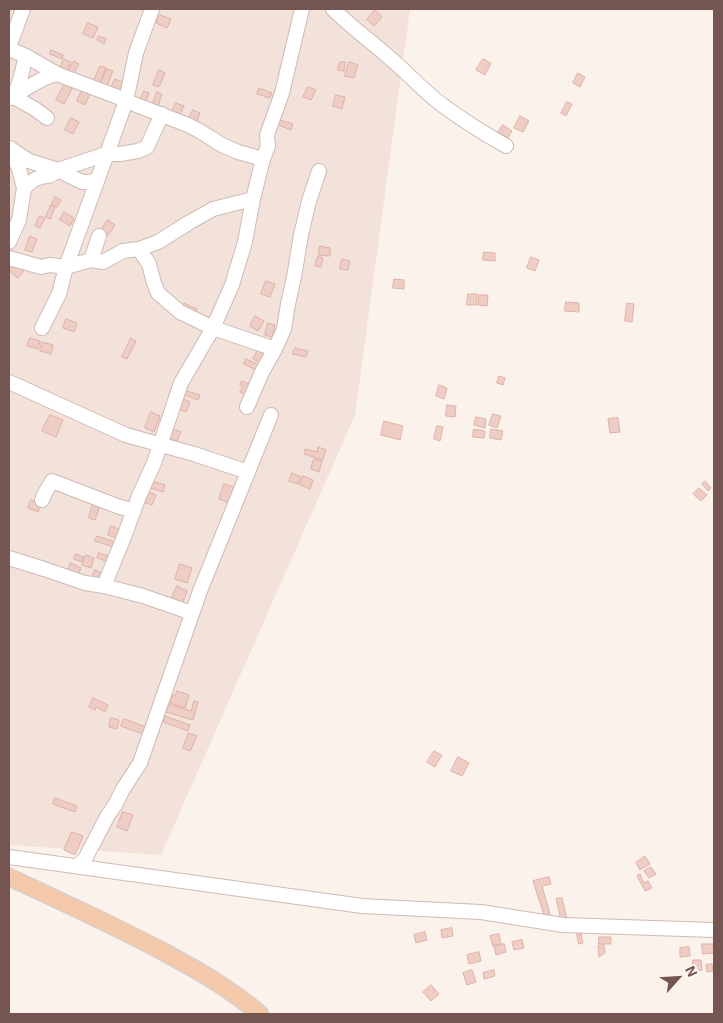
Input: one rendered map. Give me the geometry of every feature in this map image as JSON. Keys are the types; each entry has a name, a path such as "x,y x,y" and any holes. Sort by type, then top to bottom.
{"main road":[{"path":"9,877 136,937 200,971 260,1014"}],"street":[{"path":"23,9 9,48 58,74 162,114 198,130 238,152 263,159"},
{"path":"42,328 59,294 66,267 126,101 136,53 150,9"},
{"path":"104,586 154,463 181,383 212,328 232,285 246,242 253,199 268,146 267,135 282,93 302,9"},
{"path":"333,9 445,107 506,146"},
{"path":"10,100 20,80 26,56"},
{"path":"10,100 49,76 58,74"},
{"path":"10,100 35,109 46,118"},
{"path":"24,188 37,178 48,177 58,170 106,154 138,152 147,147 162,114"},
{"path":"9,148 29,161 58,170 82,182 90,182 98,178"},
{"path":"9,148 19,169 24,188 21,222 9,242"},
{"path":"247,407 284,329 301,235 319,171"},
{"path":"9,258 41,267 50,265 66,267 92,260 103,262 123,251 139,249 158,242 213,209 253,199"},
{"path":"92,260 99,236"},
{"path":"139,249 149,264 158,293 180,312 212,328 275,349"},
{"path":"9,382 126,435 194,454 248,472"},
{"path":"77,866 85,859 108,815 140,763 192,613 271,415"},
{"path":"42,500 44,493 52,482 134,511"},
{"path":"9,558 85,583 143,596 192,613"},
{"path":"9,857 362,906 481,912 563,925 714,930"}],"shaded area":[{"path":"9,9 410,9 355,415 161,855 9,845"}],"building":[{"path":"375,10 382,17 374,26 367,20"},
{"path":"160,15 171,19 167,28 156,23"},
{"path":"88,23 98,27 93,38 83,34"},
{"path":"99,36 106,39 104,44 97,40"},
{"path":"51,50 63,55 62,59 50,54"},
{"path":"64,59 71,62 66,73 59,70"},
{"path":"483,59 491,63 485,75 476,70"},
{"path":"74,61 79,64 73,75 68,72"},
{"path":"340,62 345,62 344,71 338,70"},
{"path":"349,62 358,65 354,78 345,76"},
{"path":"100,66 106,68 99,85 93,83"},
{"path":"107,69 113,71 106,88 100,86"},
{"path":"159,70 165,73 159,87 153,85"},
{"path":"578,73 585,77 580,87 573,83"},
{"path":"115,79 124,83 119,94 110,91"},
{"path":"66,81 74,85 64,104 56,100"},
{"path":"308,87 316,90 311,100 303,97"},
{"path":"83,88 91,92 85,105 77,101"},
{"path":"259,88 272,93 270,98 257,94"},
{"path":"144,91 149,93 144,105 139,102"},
{"path":"157,92 162,94 157,109 152,106"},
{"path":"336,95 345,97 342,109 333,106"},
{"path":"567,102 572,104 566,116 561,113"},
{"path":"176,103 184,106 178,119 170,115"},
{"path":"193,110 200,113 195,126 187,123"},
{"path":"520,116 529,121 523,132 514,128"},
{"path":"71,118 79,122 73,134 65,130"},
{"path":"280,120 293,124 291,130 278,125"},
{"path":"503,125 512,131 508,138 498,132"},
{"path":"55,197 61,200 57,207 52,205"},
{"path":"51,205 55,207 50,219 46,217"},
{"path":"64,212 74,218 70,226 60,220"},
{"path":"40,216 45,218 40,228 35,226"},
{"path":"108,220 115,225 108,235 101,230"},
{"path":"30,236 37,239 32,252 25,250"},
{"path":"320,246 330,248 330,256 319,255"},
{"path":"484,252 495,253 495,261 483,260"},
{"path":"318,256 323,258 321,267 315,266"},
{"path":"531,257 539,260 535,271 527,268"},
{"path":"342,259 350,261 348,270 340,269"},
{"path":"15,264 24,271 18,278 9,271"},
{"path":"394,279 404,280 404,289 393,288"},
{"path":"266,281 275,284 270,297 261,294"},
{"path":"468,294 477,294 477,305 467,305"},
{"path":"479,295 488,295 487,306 479,305"},
{"path":"566,302 579,303 579,312 565,311"},
{"path":"184,303 197,309 194,316 181,310"},
{"path":"627,303 634,304 632,322 625,321"},
{"path":"255,316 264,321 258,331 250,326"},
{"path":"66,319 77,323 74,332 63,328"},
{"path":"268,323 275,325 272,337 265,335"},
{"path":"30,338 40,341 38,349 27,346"},
{"path":"131,338 136,341 127,359 122,357"},
{"path":"42,342 53,345 51,354 40,351"},
{"path":"295,348 308,351 306,357 293,354"},
{"path":"258,350 265,353 260,363 253,359"},
{"path":"246,359 259,365 256,370 244,364"},
{"path":"499,376 505,378 503,385 497,383"},
{"path":"242,381 251,385 246,395 240,392 243,386 240,385"},
{"path":"439,385 447,388 444,399 436,396"},
{"path":"187,391 200,395 198,400 185,395"},
{"path":"183,398 190,402 186,412 178,409"},
{"path":"447,405 456,406 455,417 446,416"},
{"path":"151,412 160,416 154,432 145,428"},
{"path":"493,414 501,416 497,428 489,425"},
{"path":"50,415 63,420 56,437 42,431"},
{"path":"476,417 486,419 485,428 474,425"},
{"path":"618,418 620,432 610,433 608,419"},
{"path":"384,421 403,426 400,440 381,435"},
{"path":"437,426 443,427 440,441 434,439"},
{"path":"173,429 181,432 177,441 169,438"},
{"path":"474,429 485,431 484,438 473,437"},
{"path":"491,429 503,431 501,440 490,438"},
{"path":"318,447 326,450 323,460 304,454 305,449 317,452"},
{"path":"314,459 322,461 319,472 311,469"},
{"path":"292,473 301,477 298,484 289,481"},
{"path":"303,476 313,480 310,489 300,485"},
{"path":"151,481 165,485 163,492 150,488"},
{"path":"705,481 711,488 708,491 702,484"},
{"path":"224,484 234,487 229,503 219,499"},
{"path":"699,488 707,495 701,501 693,494"},
{"path":"147,491 156,495 152,505 143,502"},
{"path":"31,500 41,504 38,512 28,508"},
{"path":"94,500 101,502 95,520 89,518"},
{"path":"111,526 119,529 116,538 108,535"},
{"path":"97,536 115,542 113,547 95,541"},
{"path":"99,553 111,557 109,562 97,558"},
{"path":"76,554 84,557 82,562 74,559"},
{"path":"86,555 94,558 91,568 82,565"},
{"path":"71,563 81,568 78,575 68,571"},
{"path":"180,564 192,568 187,583 175,579"},
{"path":"95,570 105,575 102,581 92,577"},
{"path":"177,586 187,591 183,602 172,598"},
{"path":"177,691 189,695 185,708 170,703"},
{"path":"93,698 108,705 105,712 96,707 95,710 89,707"},
{"path":"194,701 198,702 193,720 166,712 168,704 191,711"},
{"path":"165,716 190,725 188,731 163,722"},
{"path":"111,718 119,720 117,729 109,727"},
{"path":"124,719 149,728 146,735 121,726"},
{"path":"189,733 197,736 190,751 183,748"},
{"path":"434,751 442,755 435,767 427,762"},
{"path":"458,757 469,763 462,776 451,771"},
{"path":"55,798 77,806 75,812 53,804"},
{"path":"123,812 133,815 127,831 117,827"},
{"path":"72,832 83,836 75,855 64,850"},
{"path":"645,856 650,864 640,870 636,863"},
{"path":"651,867 656,874 649,878 644,871"},
{"path":"640,874 644,883 648,881 652,888 645,891 637,876"},
{"path":"549,877 551,884 542,886 550,914 544,915 533,881"},
{"path":"562,898 567,919 561,920 556,899"},
{"path":"452,928 453,936 442,938 441,930"},
{"path":"425,932 427,940 416,943 414,935"},
{"path":"499,934 501,944 493,946 490,936"},
{"path":"577,934 581,934 583,943 579,944"},
{"path":"599,937 611,937 611,944 599,944"},
{"path":"522,940 524,948 514,950 512,942"},
{"path":"504,944 506,952 496,955 494,947"},
{"path":"702,944 713,944 714,953 703,954"},
{"path":"604,945 605,953 599,957 598,946"},
{"path":"689,947 690,956 680,957 680,948"},
{"path":"479,952 481,961 469,964 467,955"},
{"path":"693,960 701,960 702,970 693,971"},
{"path":"712,964 713,971 707,972 706,965"},
{"path":"472,970 476,982 467,985 463,973"},
{"path":"494,970 495,976 484,979 483,973"},
{"path":"431,985 439,994 431,1001 423,992"}]}
